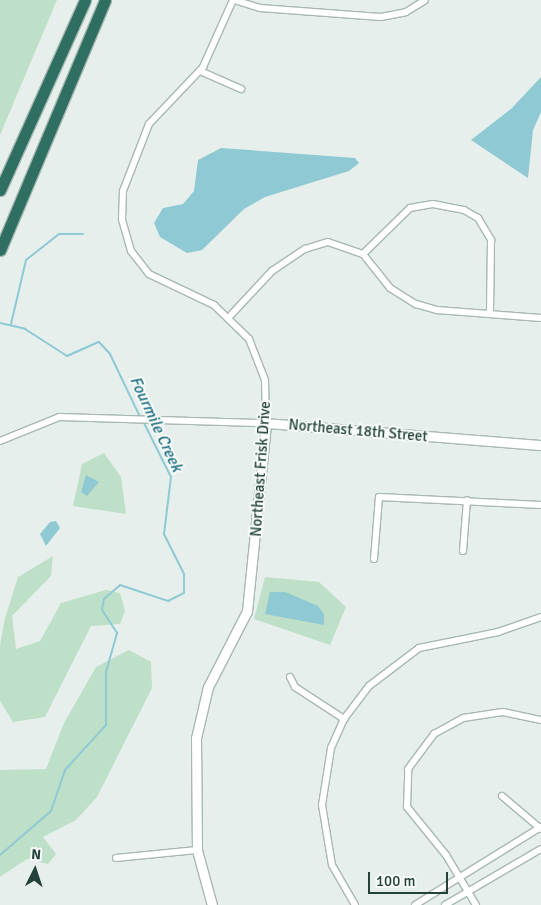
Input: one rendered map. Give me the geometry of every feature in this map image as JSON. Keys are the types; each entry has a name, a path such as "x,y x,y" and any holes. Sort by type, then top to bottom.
{"highway":[{"path":"0,190 85,0"},
{"path":"0,250 105,0"}],"street":[{"path":"234,0 260,8 384,17 409,11 425,0"},
{"name":"Northeast Frisk Drive","path":"212,905 197,850 199,716 208,688 247,611 266,423 266,390 259,359 230,316 149,274 131,251 122,219 123,191 148,124 200,71 234,0"},
{"path":"200,71 220,84 241,89"},
{"path":"363,254 410,208 433,204 464,210 484,224 491,240 490,314"},
{"path":"230,316 272,270 313,245 336,242 363,254 382,280 406,300 437,310 541,318"},
{"name":"Northeast 18th Street","path":"0,441 59,417 161,424 208,420 266,423 541,445"},
{"path":"374,559 379,498 467,500 541,506"},
{"path":"463,551 467,500"},
{"path":"355,905 332,865 322,805 331,748 344,719 369,686 419,648 498,632 541,617"},
{"path":"290,677 295,687 344,719"},
{"path":"476,905 461,880 407,807 408,769 434,734 463,718 503,712 541,720"},
{"path":"416,905 461,880 541,828 502,796"},
{"path":"445,905 467,890 541,849"},
{"path":"116,858 197,850"}],"green space":[{"path":"0,0 57,0 0,135"},
{"path":"104,453 121,477 126,514 73,506 82,464"},
{"path":"53,556 51,576 12,616 16,649 40,641 61,603 106,590 120,593 125,611 120,624 91,626 45,717 13,722 0,701 0,645 5,618 18,577"},
{"path":"265,577 319,582 346,607 330,645 254,619"},
{"path":"129,650 151,662 152,688 97,797 76,820 43,837 56,854 48,864 27,859 0,877 0,770 46,769 64,723 96,667"}],"water":[{"path":"541,77 541,112 533,130 528,178 471,140 511,109"},
{"path":"221,148 355,158 359,163 349,171 265,197 244,209 202,250 187,253 160,237 154,223 163,208 183,204 194,191 198,160"},
{"path":"86,475 99,482 87,496 81,492"},
{"path":"56,521 60,528 46,546 40,534 50,522"},
{"path":"270,592 285,592 318,606 324,614 324,625 265,614"}],"waterway":[{"path":"11,324 26,260 59,234 83,234"},
{"name":"Fourmile Creek","path":"0,323 25,329 67,356 99,342 110,354 140,417"},
{"name":"Fourmile Creek","path":"0,855 51,811 65,770 106,725 106,672 117,633 102,610 104,599 120,585 168,601 184,593 184,574 164,534 171,477 143,421"}]}
